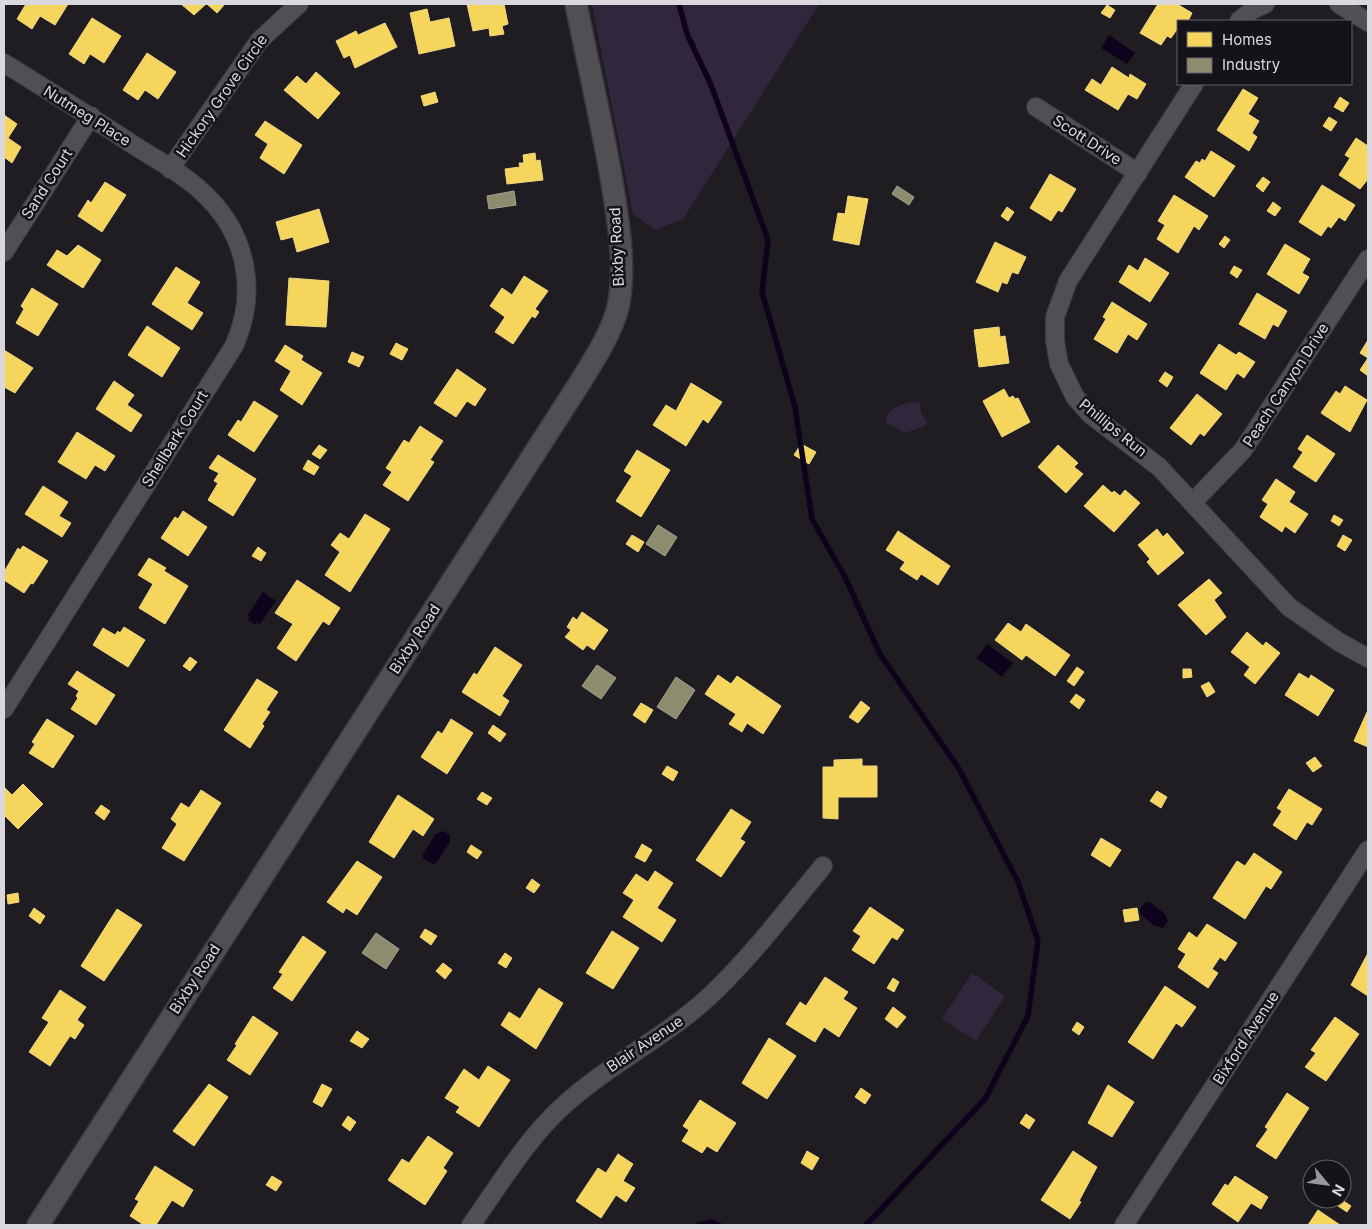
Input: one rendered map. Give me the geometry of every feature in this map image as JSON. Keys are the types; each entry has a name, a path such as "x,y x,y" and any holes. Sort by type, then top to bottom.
{"street":[{"name":"Hickory Grove Circle","path":"170,169 259,41 299,4"},
{"name":"Bixby Road","path":"38,1225 581,381 614,320 620,289 618,223 604,139 576,4"},
{"path":"1240,20 1252,10 1265,4"},
{"path":"1339,4 1368,22"},
{"name":"Nutmeg Place","path":"4,63 91,116 170,169"},
{"name":"Phillips Run","path":"1193,85 1063,293 1055,317 1059,364 1074,397 1090,414 1159,467 1194,502 1262,580 1289,607 1339,642 1368,658"},
{"name":"Scott Drive","path":"1036,107 1138,172"},
{"name":"Sand Court","path":"4,252 91,116"},
{"name":"Shellbark Court","path":"4,709 227,358 240,332 245,314 247,273 233,230 225,216 200,190 170,169"},
{"name":"Peach Canyon Drive","path":"1194,502 1254,436 1368,259"},
{"name":"Bixford Avenue","path":"1124,1225 1368,850"},
{"name":"Blair Avenue","path":"471,1225 520,1156 562,1107 600,1075 693,1012 718,989 823,866"}],"shaded area":[{"path":"592,4 819,4 683,219 656,230 633,214"},
{"path":"1109,35 1135,53 1127,64 1101,48"},
{"path":"911,402 920,403 921,413 927,422 925,426 905,433 886,422 887,414 900,405"},
{"path":"263,592 276,601 260,624 257,622 256,625 248,620 250,617 247,616"},
{"path":"987,644 1013,663 1002,677 977,658"},
{"path":"443,831 450,835 450,842 436,863 433,864 423,858 423,854 436,834"},
{"path":"1145,902 1150,902 1165,914 1168,921 1163,928 1155,926 1140,914 1140,909"},
{"path":"972,973 1005,996 976,1041 942,1019"}],"building: Homes":[{"path":"26,4 68,4 55,25 40,16 32,29 17,19"},
{"path":"181,4 206,4 194,15"},
{"path":"207,4 225,4 217,13"},
{"path":"467,4 504,4 508,24 502,26 504,34 490,36 489,28 473,31"},
{"path":"1158,4 1177,4 1192,13 1188,20 1177,20 1177,29 1171,38 1167,36 1161,45 1140,33"},
{"path":"1107,5 1115,10 1110,18 1101,13"},
{"path":"427,9 430,22 449,18 455,46 419,54 410,13"},
{"path":"92,18 121,36 104,63 90,54 84,64 69,54"},
{"path":"385,23 397,47 355,68 350,55 344,58 336,41 356,31 358,35"},
{"path":"147,53 176,72 158,99 145,90 138,100 123,90"},
{"path":"1112,67 1129,78 1130,74 1146,84 1137,99 1128,94 1118,110 1085,90 1092,79 1101,85"},
{"path":"316,72 340,93 318,119 284,90 297,76 306,84"},
{"path":"1243,89 1258,98 1248,114 1259,121 1252,133 1257,137 1249,151 1217,130"},
{"path":"435,92 438,102 424,106 421,96"},
{"path":"1340,97 1349,103 1343,112 1334,107"},
{"path":"4,115 17,124 8,138 21,147 12,163 4,157"},
{"path":"1329,117 1337,122 1331,131 1323,126"},
{"path":"265,121 302,145 284,174 260,158 268,144 255,135"},
{"path":"1356,138 1368,146 1368,179 1360,189 1339,175 1350,158 1345,155"},
{"path":"1211,151 1235,166 1214,197 1185,177 1196,161 1200,163 1202,159 1205,161"},
{"path":"535,153 536,161 540,160 543,180 507,184 505,169 520,167 519,163 524,163 523,155"},
{"path":"1050,174 1076,189 1062,212 1058,210 1051,221 1030,208"},
{"path":"1263,177 1270,182 1263,192 1256,186"},
{"path":"105,182 126,195 102,232 78,216 88,200 91,203"},
{"path":"1322,185 1355,205 1345,221 1339,217 1331,228 1328,226 1321,236 1299,222"},
{"path":"1174,195 1208,216 1199,230 1194,226 1178,253 1157,239 1165,225 1158,221"},
{"path":"848,196 868,199 859,245 833,240 838,213 845,214"},
{"path":"1273,202 1281,208 1275,216 1267,211"},
{"path":"1007,207 1014,212 1008,221 1001,216"},
{"path":"319,209 329,242 297,252 293,237 281,240 276,222"},
{"path":"1225,236 1230,240 1224,248 1219,244"},
{"path":"995,242 1026,257 1018,274 1012,272 1007,284 1002,282 998,292 976,282"},
{"path":"1285,244 1310,259 1302,273 1309,277 1299,294 1267,274"},
{"path":"78,245 101,260 83,288 47,265 57,250 67,256"},
{"path":"1145,258 1169,273 1150,302 1119,282 1129,265 1138,271"},
{"path":"1234,266 1242,270 1237,278 1230,273"},
{"path":"176,267 200,282 187,303 203,313 192,330 152,304"},
{"path":"524,276 548,291 535,309 539,312 535,318 532,316 513,344 495,332 505,317 490,306 502,288 512,295"},
{"path":"289,278 329,281 326,327 286,325"},
{"path":"32,288 58,304 38,336 16,323 24,309 21,306"},
{"path":"1257,293 1287,311 1278,327 1273,324 1265,339 1239,324"},
{"path":"1112,302 1147,324 1137,340 1128,334 1117,353 1094,339 1106,319 1103,317"},
{"path":"147,326 180,348 162,377 128,355"},
{"path":"999,327 1000,337 1005,336 1009,363 979,367 974,330"},
{"path":"1368,340 1368,358 1360,353"},
{"path":"396,343 408,349 402,360 390,354"},
{"path":"1219,344 1236,355 1239,352 1255,362 1244,378 1237,373 1226,390 1200,373"},
{"path":"285,345 303,356 301,360 322,373 302,405 280,390 291,371 275,361"},
{"path":"4,350 33,368 15,393 4,387"},
{"path":"352,352 364,357 359,367 348,362"},
{"path":"1368,358 1368,376 1360,370"},
{"path":"457,369 486,389 475,406 467,401 456,417 434,403"},
{"path":"1165,372 1173,377 1167,387 1159,381"},
{"path":"114,381 134,395 127,405 142,415 131,432 96,409"},
{"path":"691,383 722,402 708,423 703,419 686,446 653,425 666,405 676,411"},
{"path":"1345,386 1367,400 1350,432 1321,413 1336,391 1340,394"},
{"path":"1004,389 1009,398 1013,396 1015,399 1018,398 1030,422 1002,437 983,401"},
{"path":"1197,394 1222,414 1204,436 1200,433 1191,445 1170,428"},
{"path":"254,401 278,416 254,452 228,435 238,420 241,422"},
{"path":"420,426 443,441 430,460 434,462 408,501 383,485 392,472 386,468 404,440 409,443"},
{"path":"77,432 115,456 105,471 95,465 86,479 58,462"},
{"path":"1307,435 1335,454 1316,482 1293,467 1303,452 1298,449"},
{"path":"801,444 816,452 809,464 794,455"},
{"path":"319,445 327,450 320,459 312,454"},
{"path":"1058,445 1078,463 1074,467 1083,474 1066,493 1038,467"},
{"path":"637,450 670,470 641,517 616,501 632,476 624,471"},
{"path":"218,455 256,479 233,516 208,500 218,483 214,481 219,473 209,468"},
{"path":"308,460 319,467 314,475 303,469"},
{"path":"1276,479 1295,492 1289,502 1308,514 1295,533 1285,526 1282,532 1260,517 1268,504 1262,500"},
{"path":"1103,485 1112,493 1114,491 1120,496 1125,490 1140,503 1114,532 1084,506"},
{"path":"43,486 68,502 59,516 71,523 62,537 25,514"},
{"path":"183,511 207,527 188,556 161,538 175,517 178,519"},
{"path":"365,514 390,529 350,592 325,575 340,552 331,545 340,533 349,539"},
{"path":"1334,515 1343,520 1339,526 1331,521"},
{"path":"1157,529 1163,537 1167,533 1184,553 1158,575 1147,562 1150,559 1138,545"},
{"path":"898,531 950,566 938,585 921,574 917,580 900,569 905,562 886,550"},
{"path":"632,535 644,542 638,552 626,544"},
{"path":"1343,535 1352,540 1345,551 1337,546"},
{"path":"23,546 48,561 33,584 31,583 24,593 4,580 4,572 18,548 20,550"},
{"path":"258,547 266,553 261,561 252,556"},
{"path":"149,558 166,568 164,571 188,586 165,624 139,608 153,584 138,575"},
{"path":"1209,579 1222,593 1214,600 1226,617 1206,635 1178,605"},
{"path":"297,580 340,608 329,625 323,621 296,661 277,648 293,624 275,613"},
{"path":"582,612 608,630 594,650 587,645 583,650 565,637 571,630 567,627 573,617 577,620"},
{"path":"1008,623 1021,632 1026,624 1070,655 1055,676 1026,655 1022,660 995,640"},
{"path":"124,627 145,640 128,667 93,645 103,628 115,635 118,631 120,633"},
{"path":"1247,632 1263,646 1266,642 1280,653 1255,684 1244,675 1250,667 1231,652"},
{"path":"495,647 522,665 502,696 509,701 500,716 462,692 474,673 477,675"},
{"path":"190,657 197,662 190,671 183,666"},
{"path":"1077,667 1084,672 1074,686 1067,681"},
{"path":"1183,669 1191,669 1192,677 1183,678"},
{"path":"77,671 115,695 96,725 71,709 78,698 76,696 79,691 68,684"},
{"path":"1299,673 1309,679 1311,675 1334,690 1318,716 1285,695"},
{"path":"718,675 731,684 737,676 781,706 763,734 747,723 742,732 729,724 736,714 705,694"},
{"path":"257,679 278,692 266,710 270,712 262,724 264,726 250,748 224,730"},
{"path":"1209,682 1215,692 1207,697 1201,686"},
{"path":"1076,694 1085,700 1079,709 1070,702"},
{"path":"861,701 870,708 858,723 849,717"},
{"path":"641,703 653,710 645,723 633,715"},
{"path":"1368,710 1368,747 1354,741"},
{"path":"47,719 74,736 53,768 29,753 35,744 32,742"},
{"path":"451,719 473,733 447,774 421,757 438,731 442,734"},
{"path":"493,725 506,734 500,742 488,733"},
{"path":"1315,757 1322,766 1313,772 1306,763"},
{"path":"862,759 862,766 877,766 877,797 838,797 838,819 823,818 823,767 834,767 834,760"},
{"path":"667,766 678,772 673,781 662,774"},
{"path":"23,784 43,804 18,829 4,815 4,787 12,795"},
{"path":"1289,789 1322,809 1312,825 1307,822 1296,840 1273,825 1282,811 1277,808"},
{"path":"201,790 221,803 184,861 162,848 177,824 171,819 181,803 189,808"},
{"path":"1157,791 1167,797 1161,808 1150,801"},
{"path":"482,792 492,798 487,805 477,799"},
{"path":"398,795 434,819 423,836 413,829 394,858 369,842"},
{"path":"101,805 110,811 104,820 95,813"},
{"path":"731,809 751,822 740,839 745,842 721,877 696,860"},
{"path":"1101,838 1121,850 1110,867 1091,855"},
{"path":"642,844 652,850 645,862 635,857"},
{"path":"471,845 482,852 477,859 467,852"},
{"path":"1254,853 1282,872 1271,889 1266,886 1245,919 1213,898 1237,861 1245,866"},
{"path":"357,861 382,877 357,915 346,908 343,913 327,902"},
{"path":"655,871 673,883 657,908 676,920 662,942 623,917 634,900 623,893 636,874 648,882"},
{"path":"532,879 540,885 534,893 526,888"},
{"path":"18,893 19,902 8,904 7,895"},
{"path":"870,907 904,930 897,940 892,937 874,964 852,950 861,936 853,931"},
{"path":"34,908 45,916 40,924 29,916"},
{"path":"1137,908 1139,920 1125,922 1123,910"},
{"path":"117,909 142,925 104,981 81,966"},
{"path":"1207,924 1237,943 1225,961 1220,957 1212,969 1218,973 1208,988 1178,967 1186,954 1178,949 1189,932 1197,938"},
{"path":"425,929 437,936 431,945 420,937"},
{"path":"612,931 639,948 613,989 586,973"},
{"path":"303,936 326,952 292,1001 273,988 283,974 279,972"},
{"path":"505,953 512,958 506,968 498,963"},
{"path":"1368,953 1368,996 1351,985"},
{"path":"443,963 452,970 445,979 436,971"},
{"path":"825,977 848,992 843,999 857,1008 839,1037 824,1027 815,1042 786,1024 800,1002 806,1006"},
{"path":"893,978 899,982 894,992 887,988"},
{"path":"1165,986 1196,1007 1182,1027 1176,1023 1153,1059 1128,1042"},
{"path":"539,988 563,1003 536,1049 501,1025 509,1012 520,1019"},
{"path":"60,990 86,1007 77,1020 84,1025 75,1039 70,1036 50,1066 29,1052 49,1022 42,1018"},
{"path":"893,1007 906,1017 897,1028 885,1019"},
{"path":"253,1016 278,1033 250,1075 227,1060"},
{"path":"1335,1017 1359,1034 1326,1081 1305,1067 1316,1053 1311,1050"},
{"path":"1077,1022 1084,1027 1079,1035 1072,1030"},
{"path":"357,1031 369,1039 362,1048 350,1041"},
{"path":"769,1038 796,1056 767,1099 742,1083"},
{"path":"488,1066 510,1080 479,1127 456,1112 460,1107 445,1098 464,1069 479,1080"},
{"path":"209,1084 228,1097 194,1146 173,1131"},
{"path":"322,1084 332,1089 322,1107 313,1102"},
{"path":"1108,1085 1134,1102 1112,1137 1088,1123"},
{"path":"861,1088 871,1095 865,1104 855,1097"},
{"path":"1287,1093 1309,1108 1276,1159 1256,1146 1268,1129 1265,1127"},
{"path":"700,1100 736,1123 717,1152 707,1146 702,1153 682,1141 689,1130 683,1126"},
{"path":"1026,1114 1035,1120 1029,1129 1020,1123"},
{"path":"348,1116 356,1122 350,1131 342,1125"},
{"path":"428,1136 453,1153 443,1168 447,1171 425,1205 388,1180 402,1159 409,1163"},
{"path":"807,1151 819,1158 812,1170 801,1163"},
{"path":"1073,1151 1097,1167 1079,1201 1081,1202 1070,1219 1041,1200"},
{"path":"618,1154 633,1164 623,1181 635,1188 626,1202 616,1195 601,1218 576,1201 598,1168 606,1173"},
{"path":"155,1166 193,1190 183,1207 172,1200 156,1225 144,1225 130,1216 139,1201 135,1199"},
{"path":"272,1176 282,1182 276,1191 266,1185"},
{"path":"1235,1176 1268,1197 1261,1209 1251,1203 1238,1222 1212,1204 1225,1184 1228,1186"},
{"path":"1318,1210 1340,1225 1308,1225"}],"building: Industry":[{"path":"897,186 914,197 909,205 892,194"},
{"path":"514,191 516,205 489,209 487,196"},
{"path":"658,525 677,537 665,556 646,544"},
{"path":"597,665 616,678 601,699 582,686"},
{"path":"676,677 695,690 676,719 657,707"},
{"path":"376,933 399,949 386,969 362,953"}],"waterway":[{"path":"679,4 687,34 711,85 768,240 762,292 795,407 812,519 845,577 880,654 959,769 1018,882 1038,941 1028,1016 985,1099 866,1225"},
{"path":"699,1225 711,1222 719,1225"}]}
